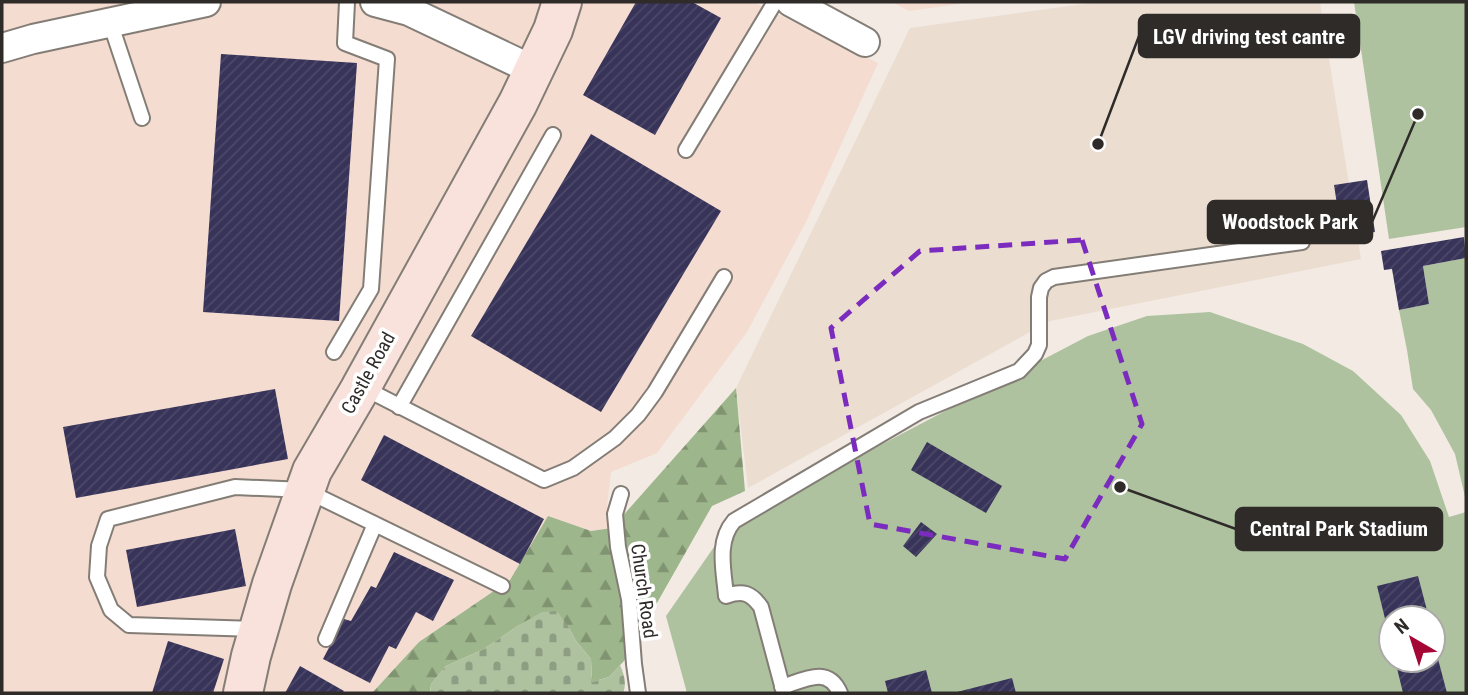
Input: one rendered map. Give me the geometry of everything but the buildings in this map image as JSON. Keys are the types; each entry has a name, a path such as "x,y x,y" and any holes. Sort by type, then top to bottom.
{"main road":[{"name":"Castle Road","path":"243,693 272,584 313,471 518,103 553,30 562,2"}],"street":[{"path":"2,48 206,2"},
{"path":"374,2 409,11 533,70"},
{"path":"791,2 824,15 865,42"}],"lane":[{"path":"334,352 371,289 387,59 345,43 347,2"},
{"path":"686,150 775,2"},
{"path":"110,22 142,118"},
{"path":"399,407 554,135"},
{"path":"839,693 834,681 817,676 783,690 761,607 755,598 747,594 737,592 726,596 722,551 724,537 734,521 919,412 1019,371 1040,345 1039,297 1046,281 1054,277 1302,242"},
{"path":"361,387 544,481 573,468 615,438 638,415 655,392 724,277"},
{"path":"259,629 129,625 111,610 97,577 99,546 108,519 235,487 305,490 502,586"},
{"name":"Church Road","path":"621,494 615,514 618,547 629,599 638,693"},
{"path":"326,639 375,524"}],"highlighted area":[{"path":"1082,240 1142,424 1065,559 870,524 831,328 920,251"}],"shaded area":[{"path":"2,2 753,2 878,63 806,222 747,332 657,453 611,472 607,507 612,528 591,531 548,517 510,580 419,642 374,693 2,693"},
{"path":"892,2 973,2 909,11"},
{"path":"1098,2 1320,2 1361,259 1050,321 748,488 736,388 910,28"}],"green space":[{"path":"1354,2 1466,2 1466,227 1389,239"},
{"path":"1466,258 1466,501 1455,454 1431,410 1413,389 1399,310 1429,304 1423,266"},
{"path":"1210,312 1303,344 1353,371 1401,415 1430,461 1449,517 1466,512 1466,693 687,693 666,616 730,524 1088,336 1147,316"},
{"path":"736,388 745,491 712,506 624,661 609,677 592,682 591,659 568,626 519,625 484,649 446,666 431,684 430,693 373,692 419,642 510,580 548,516 591,531 612,528"},
{"path":"557,611 591,659 592,682 609,677 620,665 625,686 623,693 430,693 431,684 446,666 484,649 542,612"}],"place":[{"name":"Woodstock Park","path":"1418,114"},
{"name":"LGV driving test cantre","path":"1098,144"},
{"name":"Central Park Stadium","path":"1120,487"}]}
